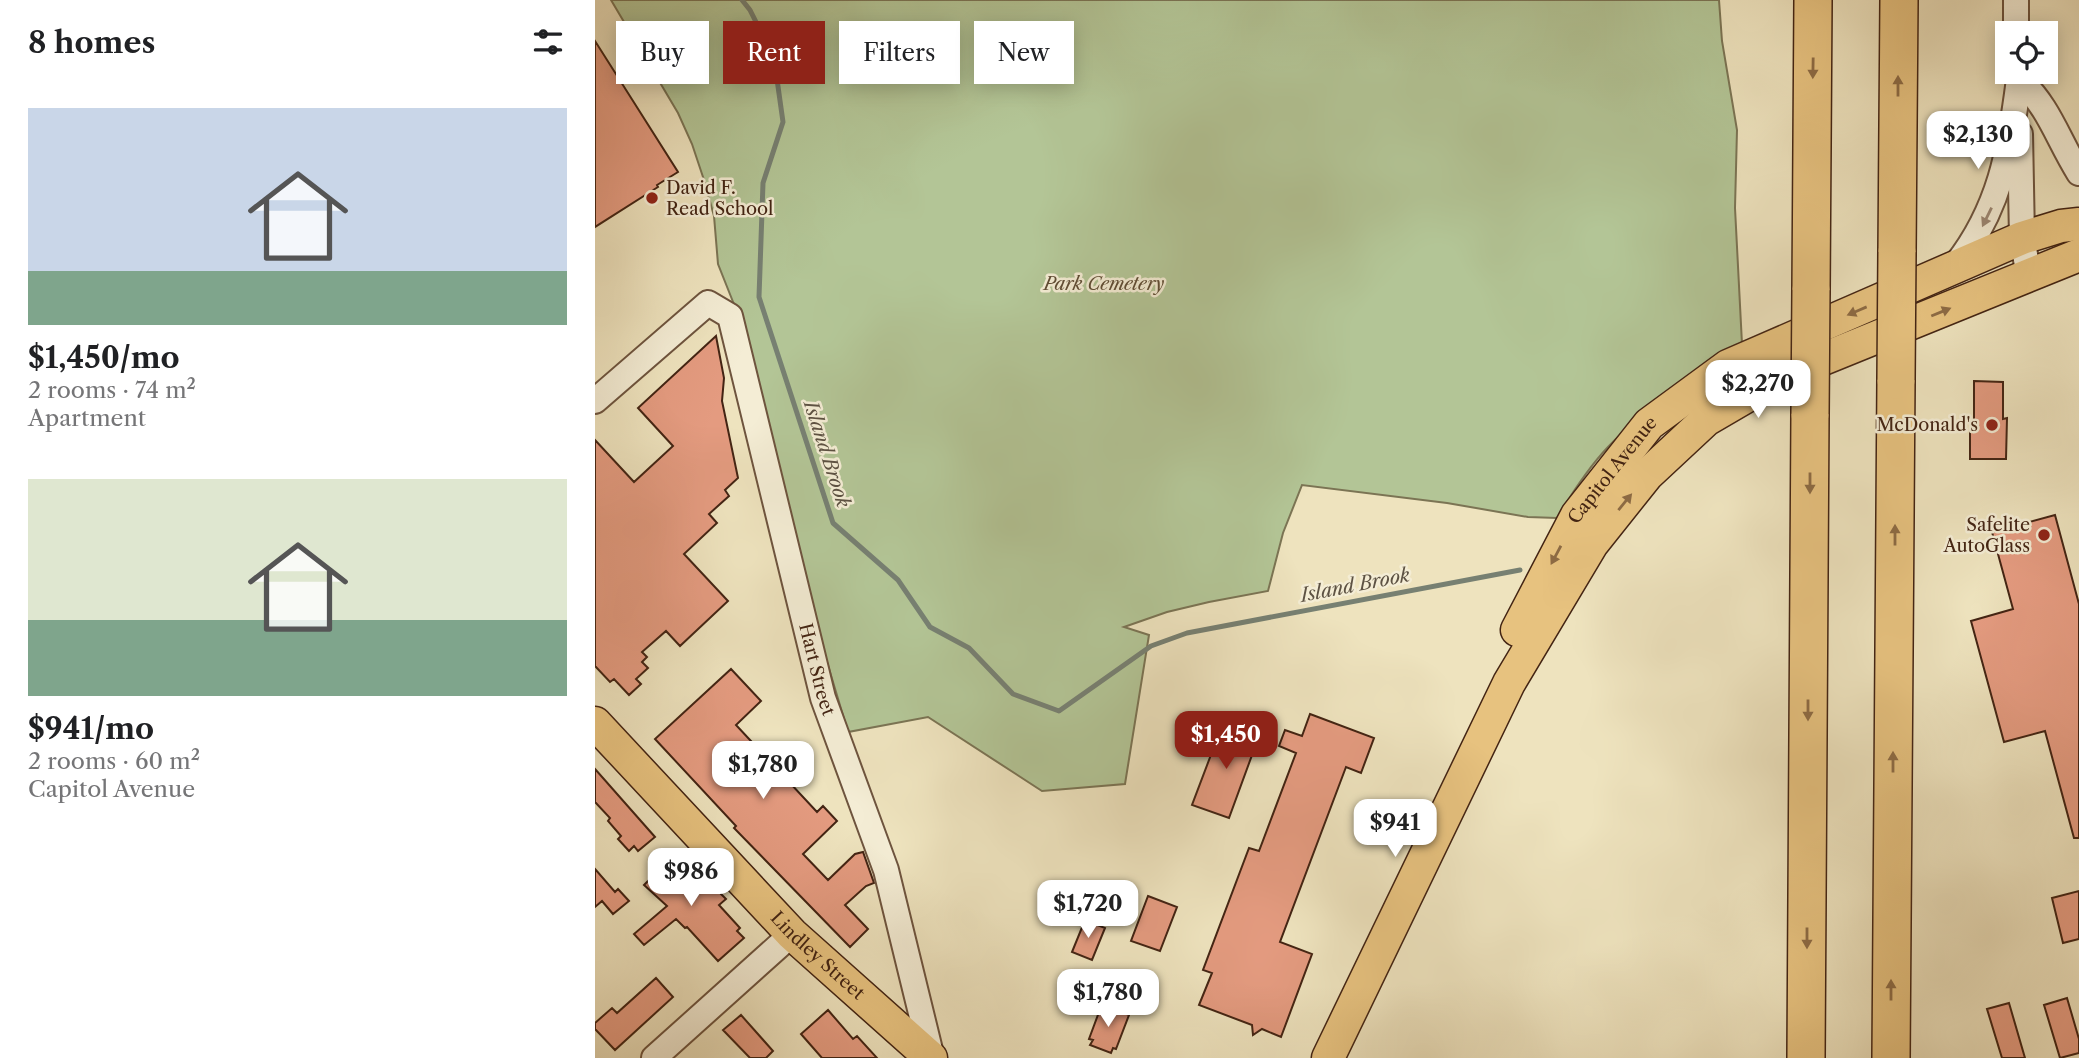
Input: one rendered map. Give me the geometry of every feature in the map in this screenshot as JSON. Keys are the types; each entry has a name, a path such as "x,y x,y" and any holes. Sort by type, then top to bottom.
{"highway":[{"path":"1806,1058 1813,0"},
{"path":"1891,1058 1899,0"}],"main road":[{"name":"Capitol Avenue","path":"1509,683 1515,635 1577,515 1649,424 1728,366 2022,238 2061,226 2079,224"},
{"name":"Capitol Avenue","path":"1328,1058 1509,683 1592,544 1647,475 1706,420 1781,376 2079,255"},
{"name":"Lindley Street","path":"595,723 792,934 932,1058"}],"street":[{"path":"2015,0 2016,21"},
{"path":"1951,270 1971,246 1994,201 2013,128 2018,84"},
{"path":"2019,84 2022,238 2029,276"},
{"path":"2026,84 2041,102 2079,173"},
{"name":"Hart Street","path":"595,401 708,303 730,316 824,698 886,870 932,1058"},
{"path":"655,1058 792,934"}],"green space":[{"name":"Park Cemetery","path":"611,0 1719,0 1722,41 1737,130 1735,208 1742,344 1655,405 1623,432 1587,472 1557,518 1528,517 1447,503 1302,485 1283,533 1268,591 1167,612 1124,627 1149,635 1125,784 1042,791 928,717 848,732 815,622 743,327 718,264 714,216 704,180 692,144 661,84 709,84 709,21 623,21"}],"building":[{"path":"595,41 616,74 616,84 622,84 678,172 595,227"},
{"path":"716,336 724,378 722,401 738,478 725,490 729,496 709,514 717,523 684,554 728,601 680,646 666,631 642,652 647,657 642,662 648,668 636,679 641,684 629,695 614,679 610,682 595,666 595,440 634,482 673,446 638,408"},
{"name":"McDonald's","path":"1974,381 2003,382 2003,419 2007,418 2006,459 1970,459 1970,431 1974,431"},
{"path":"2055,515 2079,604 2079,838 2074,838 2045,731 2004,742 1971,621 2013,609 1992,532"},
{"path":"731,669 761,701 736,725 817,812 823,806 837,821 803,854 828,880 855,854 863,852 874,883 866,886 845,905 868,929 850,947 734,828 736,826 655,739"},
{"path":"1310,714 1374,738 1361,773 1346,767 1280,942 1312,954 1281,1037 1262,1029 1253,1035 1252,1025 1199,1005 1212,973 1203,970 1249,848 1259,851 1296,753 1279,746 1285,730 1302,736"},
{"path":"1223,723 1259,736 1229,818 1192,805"},
{"path":"595,769 655,837 638,851 634,846 629,851 618,839 621,836 608,821 610,818 595,802"},
{"path":"678,851 726,899 719,905 740,928 737,931 744,938 718,961 687,927 676,919 644,945 634,934 667,906 644,885"},
{"path":"595,869 615,892 618,889 629,901 613,914 602,901 595,907"},
{"path":"2079,891 2079,939 2063,943 2052,898"},
{"path":"1148,896 1177,907 1160,951 1131,941"},
{"path":"1085,920 1105,928 1092,960 1072,952"},
{"path":"656,978 673,997 615,1050 595,1029 595,1023 612,1008 617,1013"},
{"path":"2067,998 2079,1039 2079,1053 2060,1058 2044,1005"},
{"path":"2009,1003 2025,1058 2002,1058 1987,1009"},
{"path":"1102,1004 1129,1015 1116,1049 1113,1048 1111,1053 1090,1045 1093,1040 1089,1039"},
{"path":"828,1010 853,1039 857,1036 877,1058 822,1058 801,1034"},
{"path":"741,1015 773,1051 766,1058 750,1058 723,1030"}],"waterway":[{"name":"Island Brook","path":"742,0 750,10 774,58 783,122 763,183 759,297 833,523 898,580 930,627 969,648 1013,694 1059,711 1151,646 1187,633 1520,570"}],"place":[{"name":"David F. Read School","path":"652,198"},
{"name":"McDonald's","path":"1992,425"},
{"name":"Safelite AutoGlass","path":"2044,535"}]}
